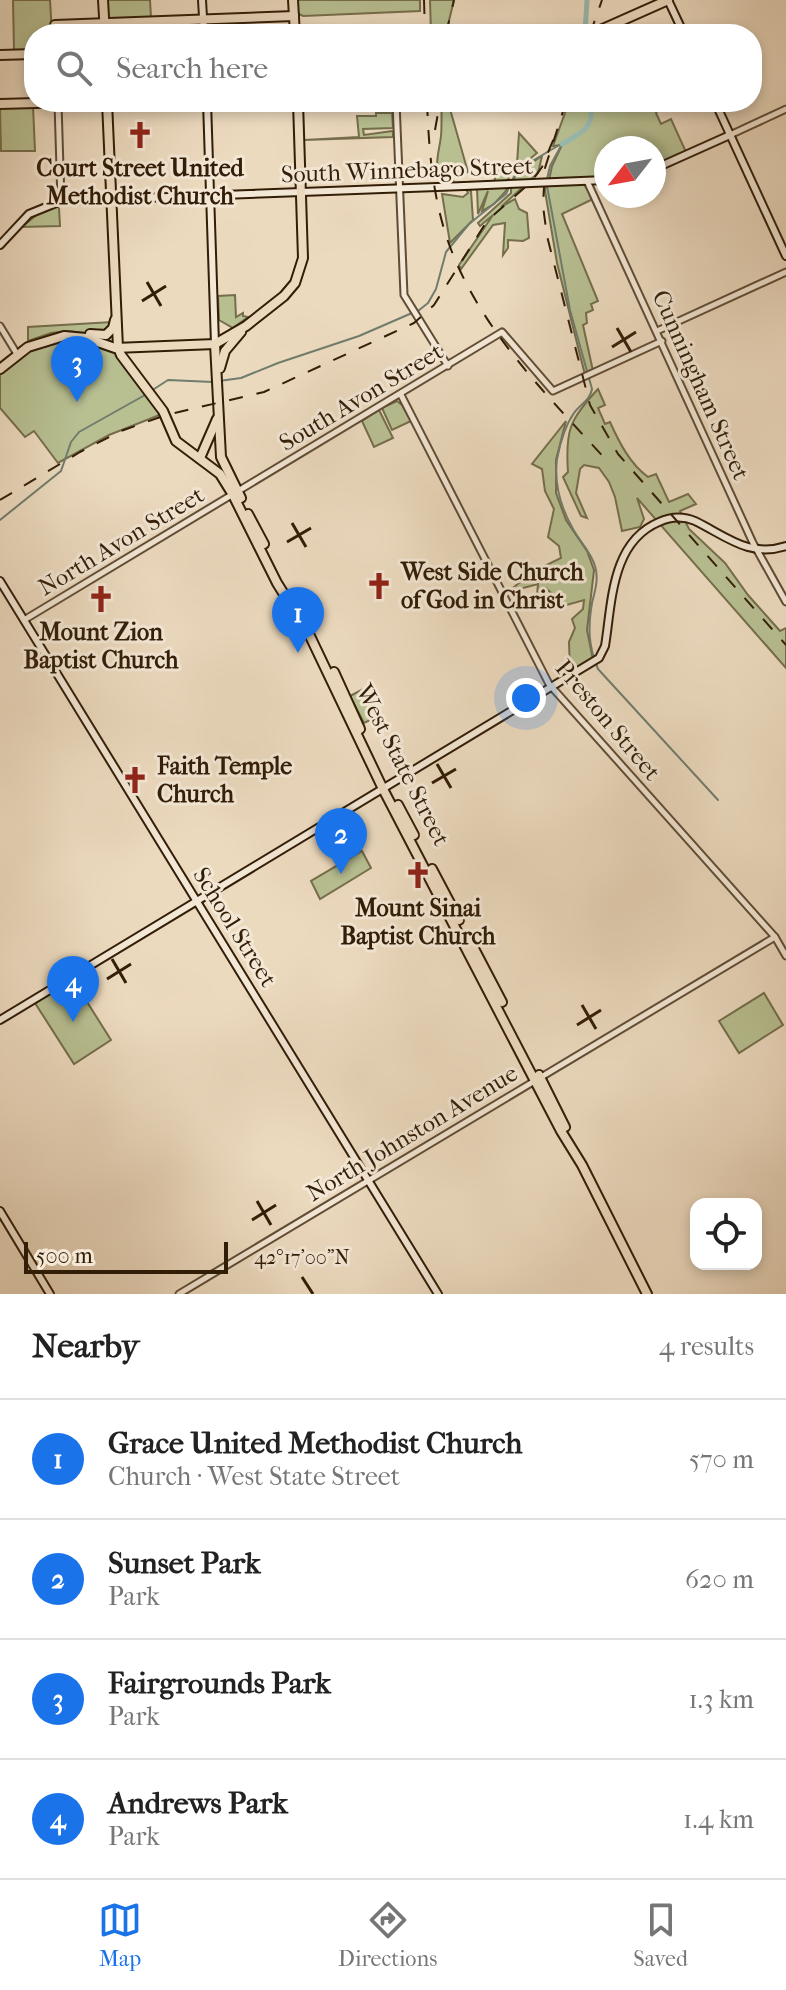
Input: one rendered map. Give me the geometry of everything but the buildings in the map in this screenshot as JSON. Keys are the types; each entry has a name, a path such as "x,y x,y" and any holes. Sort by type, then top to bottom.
{"main road":[{"path":"103,0 104,23"},
{"path":"293,0 294,24"},
{"path":"615,24 668,0 679,24"},
{"path":"188,20 196,16 202,4"},
{"path":"202,4 203,24"},
{"path":"97,24 294,16"},
{"path":"0,55 24,54"},
{"path":"0,104 24,103"},
{"path":"107,112 118,348"},
{"name":"West State Street","path":"207,112 221,457 235,493 314,632 386,787 647,1294"},
{"path":"16,353 36,343 64,336 86,338 118,348 215,344 246,326 284,296 300,271 303,258 298,112"},
{"path":"720,112 786,256"},
{"path":"666,164 730,135"},
{"name":"South Winnebago Street","path":"61,201 594,181"},
{"path":"0,245 29,214 61,201"},
{"path":"0,367 29,343 49,335 106,335 113,328 116,315"},
{"path":"218,382 225,351 246,326"},
{"path":"84,333 118,348"},
{"name":"West State Street","path":"118,348 125,362 166,415 176,441 220,474 235,493"},
{"path":"200,458 219,414"},
{"path":"0,1020 590,665 599,658 605,646 620,563 630,544 649,527 674,518 689,519 729,542 756,550 786,546"},
{"name":"School Street","path":"0,581 438,1294"},
{"path":"0,1211 50,1294"}],"street":[{"path":"730,135 786,109"},
{"path":"58,112 61,201"},
{"path":"396,112 404,295 448,366"},
{"name":"Cunningham Street","path":"587,181 756,550 786,602"},
{"path":"657,331 786,272"},
{"path":"0,326 16,353"},
{"name":"South Avon Street","path":"235,493 502,332 553,391 662,341"},
{"name":"Preston Street","path":"401,395 529,649 552,687 775,937 786,956"},
{"name":"North Avon Street","path":"24,620 235,493"},
{"name":"North Johnston Avenue","path":"179,1294 775,937"}],"green space":[{"path":"13,0 50,0 51,24 24,24 24,52 14,51"},
{"path":"108,0 150,0 151,18 108,19"},
{"path":"296,0 420,0 420,11 303,16 297,13"},
{"path":"430,0 454,0 448,24 431,24"},
{"path":"24,107 24,112 33,112 35,151 1,151 0,108"},
{"path":"442,112 451,112 468,172 457,173 453,180 447,176 442,182 437,164"},
{"path":"565,112 657,112 661,124 671,119 686,152 666,161 666,136 594,136 594,178 549,180 562,145 553,146"},
{"path":"376,113 392,113 393,128 363,129 364,135 393,131 393,137 304,140 359,137 357,116 376,116"},
{"path":"519,133 537,153 509,176 506,191 482,211 488,191 478,214 477,188 492,187 499,167 506,169 517,164"},
{"path":"542,156 538,173 501,207 515,199 519,209 527,213 529,238 523,241 508,240 508,248 503,255 505,223 493,225 461,269 459,265 493,215 480,226 478,223 511,193 513,180 520,170"},
{"path":"584,184 593,199 562,214 598,301 591,304 593,310 586,313 587,323 583,325 593,371 585,375 557,263 545,191 546,185"},
{"path":"466,189 471,191 473,220 450,243 442,194 463,197 468,193"},
{"path":"56,206 59,208 60,226 22,227 40,212"},
{"path":"235,295 236,317 243,313 248,317 233,328 219,320 218,296"},
{"path":"112,322 111,329 101,335 68,331 28,341 28,327"},
{"path":"77,338 116,351 162,414 109,435 58,463 34,431 25,437 0,408 0,372 35,347"},
{"path":"598,389 605,405 598,408 605,424 610,422 630,459 648,477 656,474 669,502 688,494 696,504 680,511 689,529 725,563 780,631 786,628 786,668 637,498 644,519 640,527 622,531 615,497 599,468 584,465 580,469 576,493 587,518 581,516 563,477 568,472 567,446 575,417"},
{"path":"397,401 411,421 392,430 382,408"},
{"path":"379,410 393,438 374,447 362,421"},
{"path":"566,421 556,460 556,493 566,520 587,551 594,570 587,630 593,660 570,673 569,642 575,628 572,619 583,609 584,600 556,608 555,597 546,588 537,595 538,584 508,592 532,572 561,558 559,546 548,537 554,509 545,491 542,469 532,464"},
{"path":"367,687 381,715 364,723 350,696"},
{"path":"362,851 371,868 320,899 311,881"},
{"path":"72,978 111,1040 74,1064 35,1003"},
{"path":"764,993 783,1025 739,1053 719,1021"}],"waterway":[{"path":"586,24 587,0"},
{"path":"562,144 586,128 591,112"},
{"path":"418,311 428,303 436,289 446,252 469,224 506,194 517,170 561,144"},
{"path":"547,179 562,144"},
{"path":"547,186 570,310 592,389 568,423 556,468 559,496 565,513 591,556 596,571 590,620 592,652 598,669 718,800"},
{"path":"219,381 241,378 359,336 412,313"},
{"path":"151,391 168,380 213,382"},
{"path":"0,520 61,471 71,442 79,432 145,395"}],"railway":[{"path":"424,0 425,24"},
{"path":"448,24 454,0"},
{"path":"594,24 602,0"},
{"path":"428,112 436,197 452,252 466,282 500,338 520,364 608,462"},
{"path":"435,130 438,112"},
{"path":"563,112 545,168 543,206 547,236 590,405 618,454 786,645"},
{"path":"0,500 121,431 166,415 264,392 414,323 434,305 487,221 532,181 542,167 554,138"}],"place":[{"name":"Court Street United Methodist Church","path":"140,135"},
{"name":"Fairgrounds Park","path":"77,402"},
{"name":"West Side Church of God in Christ","path":"379,586"},
{"name":"Mount Zion Baptist Church","path":"101,599"},
{"name":"Grace United Methodist Church","path":"298,653"},
{"name":"Faith Temple Church","path":"135,780"},
{"name":"Sunset Park","path":"341,874"},
{"name":"Mount Sinai Baptist Church","path":"418,875"},
{"name":"Andrews Park","path":"73,1022"}]}
